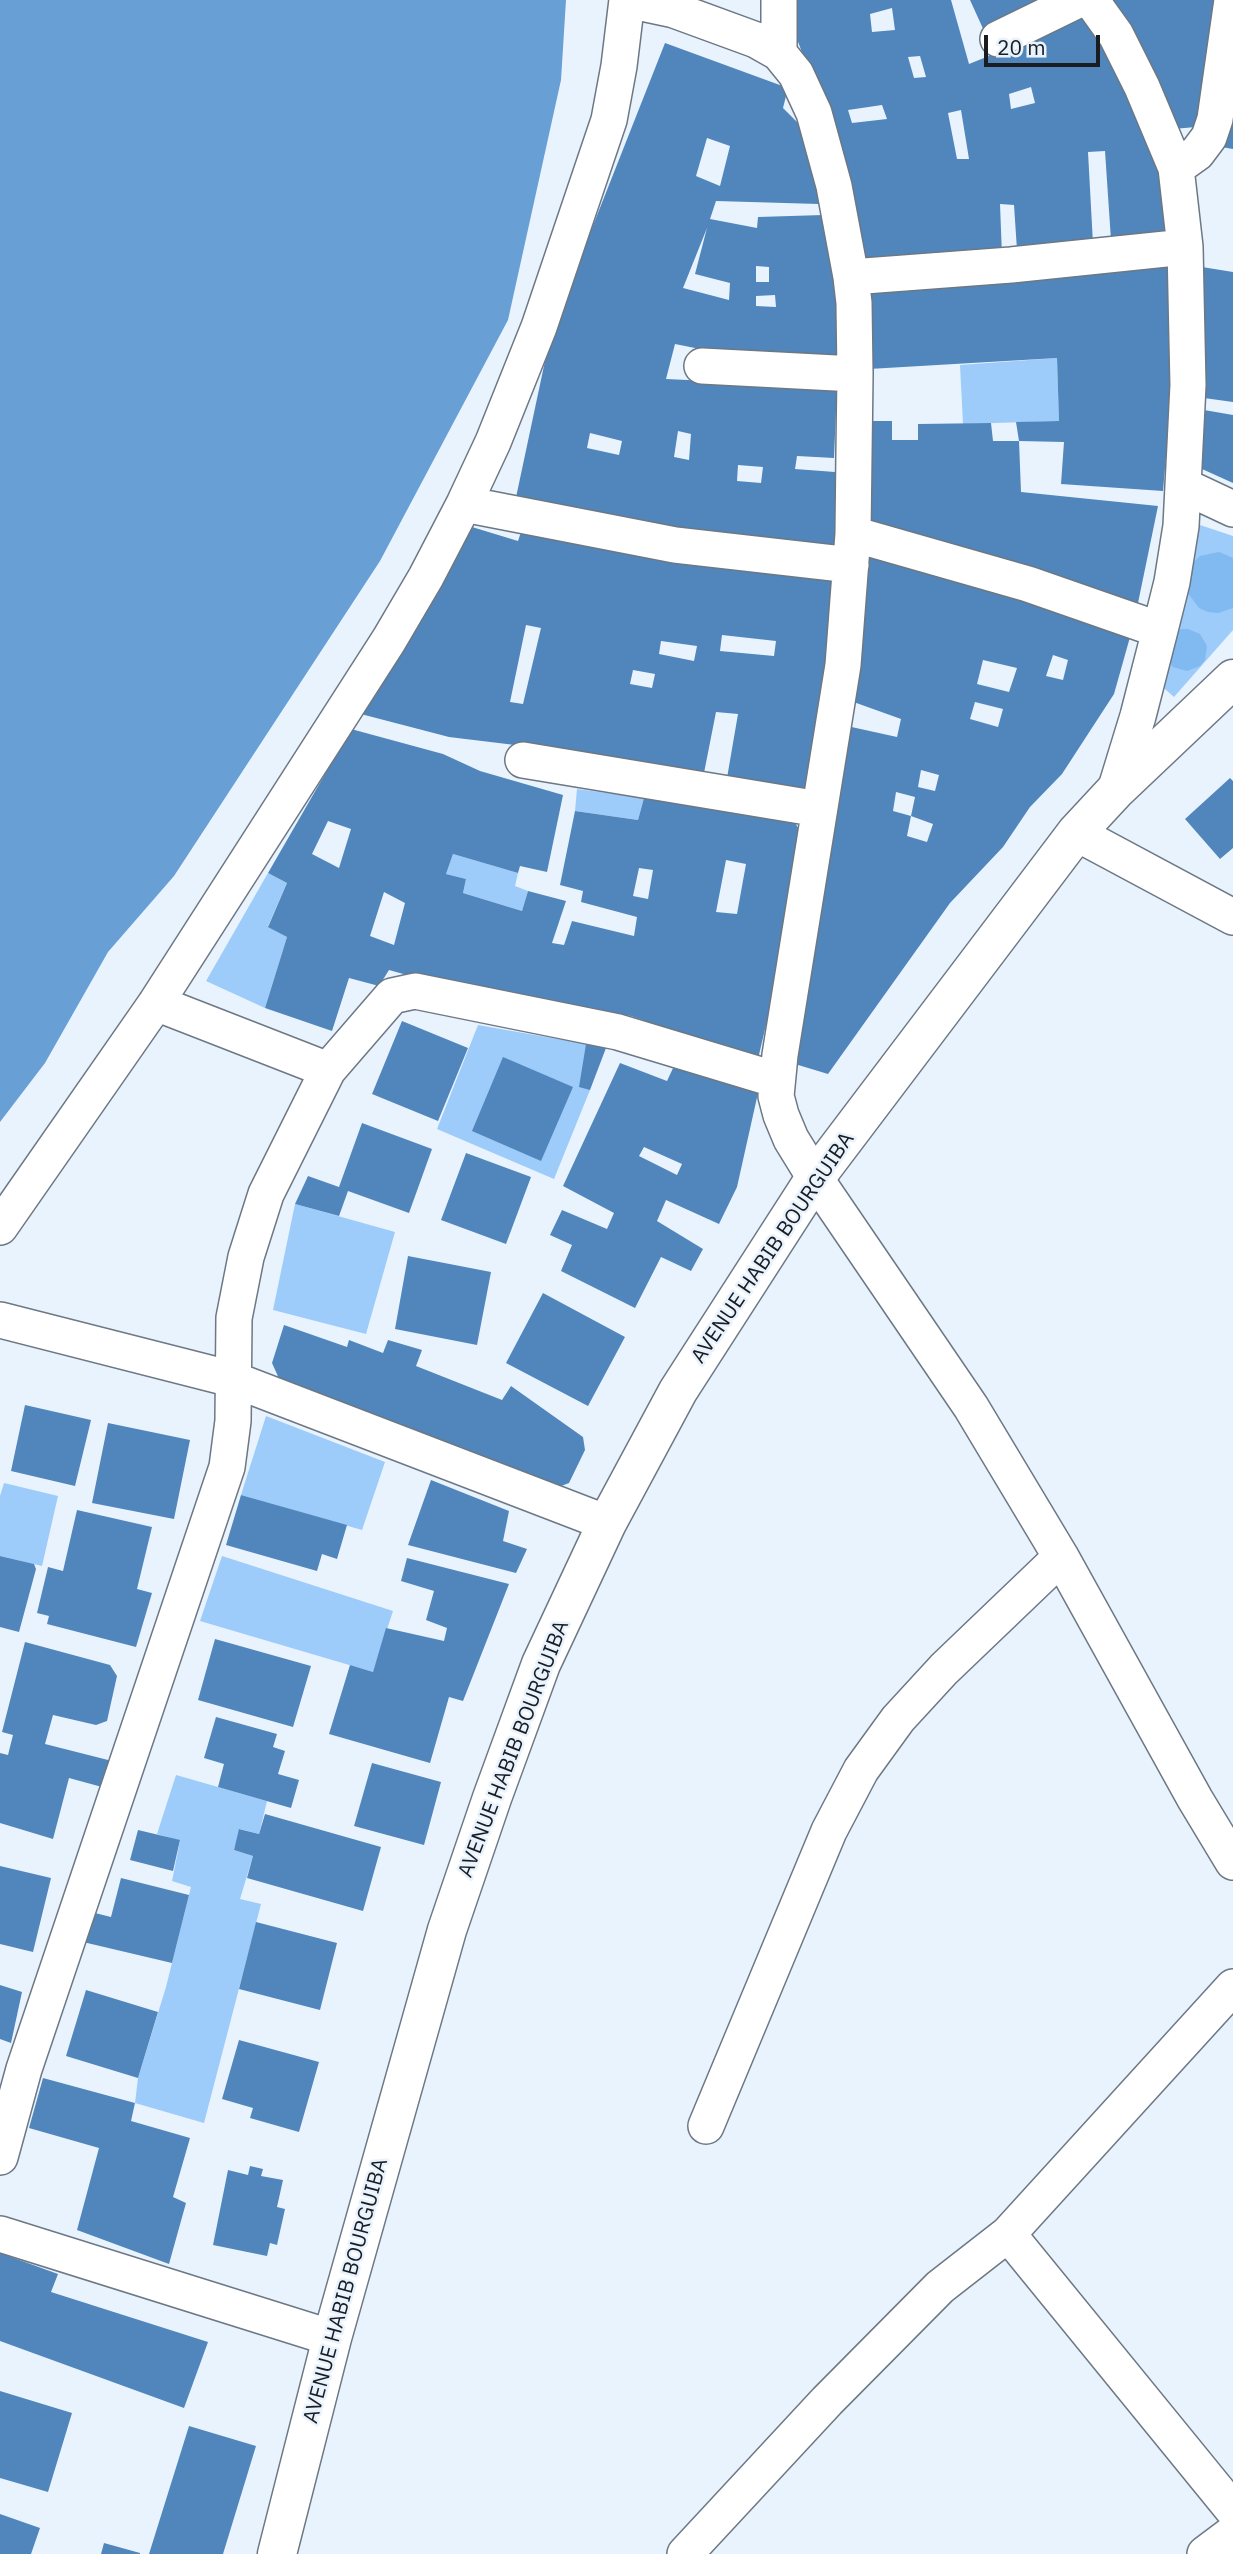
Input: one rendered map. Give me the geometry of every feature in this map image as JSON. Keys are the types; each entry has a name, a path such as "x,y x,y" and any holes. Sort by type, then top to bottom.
{"street":[{"path":"0,1227 156,1003 388,640 426,577 464,505 493,442 539,327 609,120 620,66 627,0 674,10 756,40 779,53 796,74 814,113 834,186 854,303 852,550 843,665 777,1080 776,1096 780,1115 815,1178 971,1407 1061,1557 1188,1787 1233,1862"},
{"path":"779,0 779,53"},
{"path":"998,39 1078,0"},
{"path":"1091,0 1116,35 1137,76 1176,168 1185,247 1188,385 1181,526 1172,582 1138,716 1115,791"},
{"path":"1176,168 1197,153 1209,137 1215,118 1233,0"},
{"path":"850,277 1011,265 1185,247"},
{"path":"702,366 855,374"},
{"path":"1184,486 1233,509"},
{"path":"464,505 675,545 852,550 1028,584 1160,630"},
{"name":"AVENUE HABIB BOURGUIBA","path":"277,2554 332,2338 460,1891 541,1664 607,1523 678,1391 815,1178 1076,833 1115,791 1233,679"},
{"path":"523,760 819,809"},
{"path":"1076,833 1233,917"},
{"path":"0,2157 12,2065 227,1467 233,1421 234,1318 246,1257 266,1194 328,1070 391,996 415,991 618,1032 777,1080"},
{"path":"156,1003 328,1070"},
{"path":"0,1320 232,1379 607,1523"},
{"path":"706,2126 829,1831 861,1770 898,1719 944,1669 1061,1557"},
{"path":"685,2554 827,2401 940,2287 1008,2234 1233,1987"},
{"path":"0,2234 332,2338"},
{"path":"1008,2234 1233,2510"},
{"path":"1205,2554 1233,2533"}],"shaded area":[{"path":"0,0 566,0 561,80 508,320 380,561 174,876 108,952 45,1063 0,1122"},
{"path":"1057,358 1059,421 963,424 960,365"},
{"path":"1200,525 1233,536 1233,630 1174,697 1157,682"},
{"path":"1219,552 1233,558 1233,608 1218,613 1199,608 1187,592 1192,564 1200,556"},
{"path":"1182,629 1200,634 1207,646 1205,660 1200,666 1187,671 1173,667 1169,662 1175,631"},
{"path":"577,789 644,798 638,820 575,811"},
{"path":"453,854 518,873 515,886 528,891 522,911 463,893 466,879 446,874"},
{"path":"268,873 287,883 268,926 287,937 265,1008 206,981"},
{"path":"478,1025 586,1044 590,1090 554,1179 437,1129"},
{"path":"295,1204 395,1232 366,1334 273,1310"},
{"path":"266,1416 385,1462 362,1530 241,1495"},
{"path":"4,1483 58,1496 42,1566 0,1556 0,1496"},
{"path":"222,1556 393,1611 373,1672 200,1621"},
{"path":"176,1775 267,1801 259,1834 240,1829 234,1850 253,1856 240,1899 261,1904 204,2123 135,2103 138,2078 166,1987 191,1887 172,1881 180,1841 157,1834"}],"building":[{"path":"793,0 951,0 969,64 1083,18 1116,66 1160,164 1167,242 1111,240 1105,151 1088,152 1093,244 1017,250 1014,205 1000,204 1002,256 859,265 813,82 797,39","holes":["892,8 895,30 872,32 870,14","920,56 926,77 914,78 908,57","1031,87 1035,103 1011,109 1009,94","882,105 887,119 852,123 848,110","961,110 969,159 957,159 948,113"]},
{"path":"970,0 1048,0 985,33"},
{"path":"1106,0 1221,0 1196,127 1173,129"},
{"path":"665,43 788,88 783,108 799,124 808,143 819,204 716,201 710,219 757,228 758,217 823,215 838,295 836,359 755,360 675,344 666,379 837,387 834,458 797,456 795,469 835,472 840,554 515,502 548,347 564,299","holes":["707,138 730,146 720,186 696,176","707,228 695,274 730,283 729,300 683,288","756,266 769,267 769,282 756,282","775,295 776,307 756,306 756,296","678,431 691,434 689,460 674,457","590,433 622,441 619,455 587,448","738,465 763,467 761,483 737,481"]},
{"path":"1233,93 1233,149 1221,147"},
{"path":"1172,264 1169,422 1163,491 1061,484 1064,442 1019,441 1016,422 1059,421 1057,358 869,369 865,286"},
{"path":"1202,267 1233,272 1233,402 1204,398"},
{"path":"1204,410 1233,415 1233,483 1202,469"},
{"path":"868,421 892,421 892,440 918,440 918,424 991,423 993,441 1019,441 1021,492 1158,506 1138,603 868,524"},
{"path":"472,527 518,541 522,529 838,574 812,793 727,778 738,714 716,712 703,778 515,745 449,737 357,713 427,608","holes":["526,625 541,628 523,704 510,702","722,635 776,641 774,656 720,651","661,641 697,646 694,661 659,654","633,670 655,674 652,688 630,684"]},
{"path":"867,551 1132,630 1114,694 1062,774 1030,807 1003,847 950,903 828,1074 785,1061 847,726 897,737 901,719 848,700","holes":["1053,655 1068,660 1063,680 1046,676","983,660 1017,668 1009,692 977,684","975,702 1003,709 998,727 970,719","921,770 939,775 935,791 918,787","896,792 915,797 911,816 893,811","911,816 933,824 927,842 907,836"]},
{"path":"351,729 443,754 480,771 563,795 547,872 520,866 518,873 453,854 446,874 466,879 463,893 522,911 528,891 566,901 552,943 564,945 572,921 634,936 637,917 581,902 583,891 560,885 575,811 638,820 644,798 794,821 801,833 774,991 758,1059 631,1016 500,991 439,984 389,970 379,986 349,978 332,1031 265,1008 287,937 268,927 287,883 268,873","holes":["328,821 351,829 339,868 312,854","726,860 746,864 737,914 716,912","639,868 653,870 648,899 633,896","384,892 405,903 394,945 370,936"]},
{"path":"1230,778 1233,781 1233,848 1220,859 1185,819"},
{"path":"402,1021 468,1048 438,1121 372,1094"},
{"path":"586,1044 606,1048 590,1090 579,1087"},
{"path":"503,1057 573,1087 541,1161 472,1131"},
{"path":"620,1063 667,1081 674,1066 758,1093 737,1187 719,1224 666,1200 657,1221 703,1249 691,1271 661,1257 635,1308 561,1271 572,1245 550,1235 562,1210 607,1229 614,1213 563,1186","holes":["644,1147 682,1164 677,1175 639,1156"]},
{"path":"362,1123 432,1149 409,1213 348,1191 339,1216 295,1204 308,1176 339,1187"},
{"path":"466,1153 531,1177 506,1244 441,1220"},
{"path":"408,1256 491,1272 477,1345 395,1329"},
{"path":"543,1293 625,1337 588,1406 506,1363"},
{"path":"284,1325 347,1347 349,1340 383,1353 388,1340 422,1350 416,1366 502,1400 511,1386 583,1437 585,1450 569,1483 556,1488 281,1383 272,1363"},
{"path":"25,1405 91,1420 75,1486 11,1471"},
{"path":"108,1423 190,1440 174,1519 92,1503"},
{"path":"431,1480 509,1511 503,1541 527,1549 516,1573 408,1545"},
{"path":"241,1495 347,1525 337,1559 322,1554 317,1571 226,1545"},
{"path":"77,1510 152,1527 137,1589 152,1593 136,1647 47,1624 49,1616 37,1613 48,1567 63,1571"},
{"path":"0,1556 34,1564 36,1569 19,1632 0,1627"},
{"path":"407,1558 509,1584 463,1701 449,1697 430,1763 329,1734 350,1665 373,1672 386,1628 444,1641 447,1628 426,1620 434,1591 401,1581"},
{"path":"215,1639 311,1666 293,1727 198,1700"},
{"path":"25,1642 110,1665 117,1676 107,1721 96,1725 53,1715 45,1744 112,1761 102,1787 69,1778 53,1839 0,1823 0,1753 8,1755 13,1735 2,1732"},
{"path":"216,1717 277,1734 273,1747 285,1751 278,1774 299,1780 291,1808 218,1787 224,1764 204,1758"},
{"path":"372,1763 441,1782 424,1845 354,1826"},
{"path":"265,1814 381,1847 363,1911 247,1878 253,1856 234,1850 239,1829 259,1834"},
{"path":"138,1830 180,1840 173,1871 130,1860"},
{"path":"0,1866 51,1878 33,1952 0,1944"},
{"path":"121,1878 189,1895 172,1963 83,1942 91,1912 111,1917"},
{"path":"256,1922 337,1943 320,2010 239,1989"},
{"path":"0,1985 22,1992 11,2043 0,2039"},
{"path":"86,1990 158,2012 138,2078 66,2056"},
{"path":"239,2040 319,2062 299,2132 250,2118 253,2108 222,2099"},
{"path":"43,2078 135,2103 131,2121 190,2138 173,2197 186,2203 169,2264 77,2230 99,2148 29,2128"},
{"path":"250,2166 263,2169 261,2176 283,2180 277,2207 285,2209 277,2245 270,2243 267,2256 213,2245 228,2170 248,2175"},
{"path":"0,2253 58,2274 51,2292 208,2342 184,2408 0,2341"},
{"path":"0,2391 72,2413 48,2492 0,2478"},
{"path":"189,2426 256,2446 223,2554 149,2554"},
{"path":"0,2514 40,2528 31,2554 0,2554"},
{"path":"104,2543 140,2553 140,2554 101,2554"}]}
